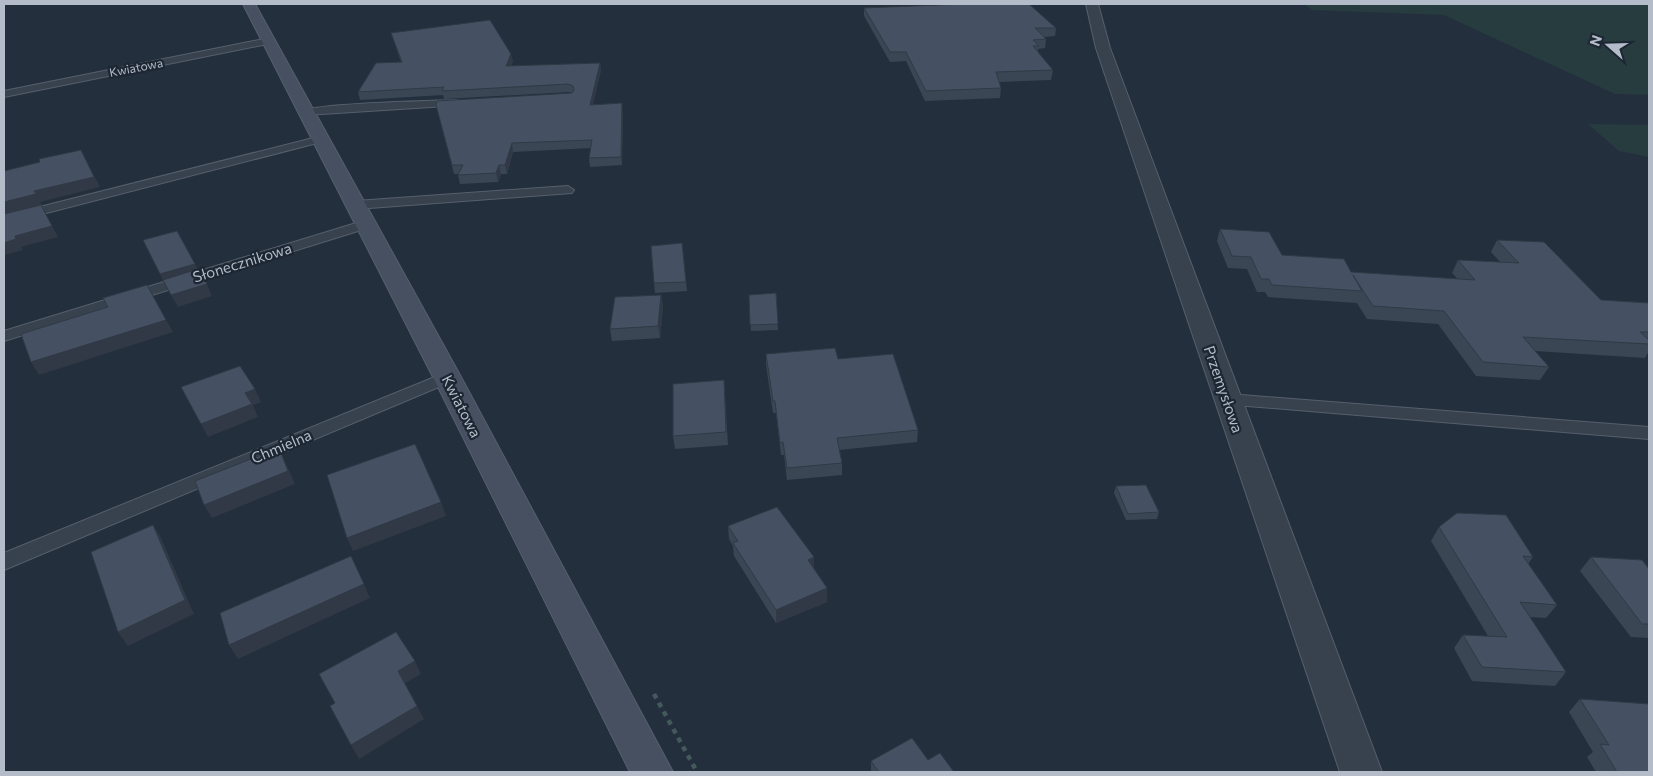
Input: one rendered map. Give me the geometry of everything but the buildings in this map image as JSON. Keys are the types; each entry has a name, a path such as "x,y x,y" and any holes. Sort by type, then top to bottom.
{"street":[{"name":"Kwiatowa","path":"249,4 447,377 652,772"},
{"name":"Przemysłowa","path":"1092,4 1103,48 1361,772"}],"lane":[{"name":"Kwiatowa","path":"4,94 269,41"},
{"path":"306,112 471,102"},
{"path":"4,220 321,139"},
{"name":"Słonecznikowa","path":"4,336 361,214 568,190"},
{"name":"Chmielna","path":"4,562 447,377"},
{"path":"1228,400 1649,433"}],"green space":[{"path":"1304,4 1649,5 1649,95 1615,94 1444,15 1312,10"},
{"path":"1588,124 1649,125 1649,157 1619,151"}]}
